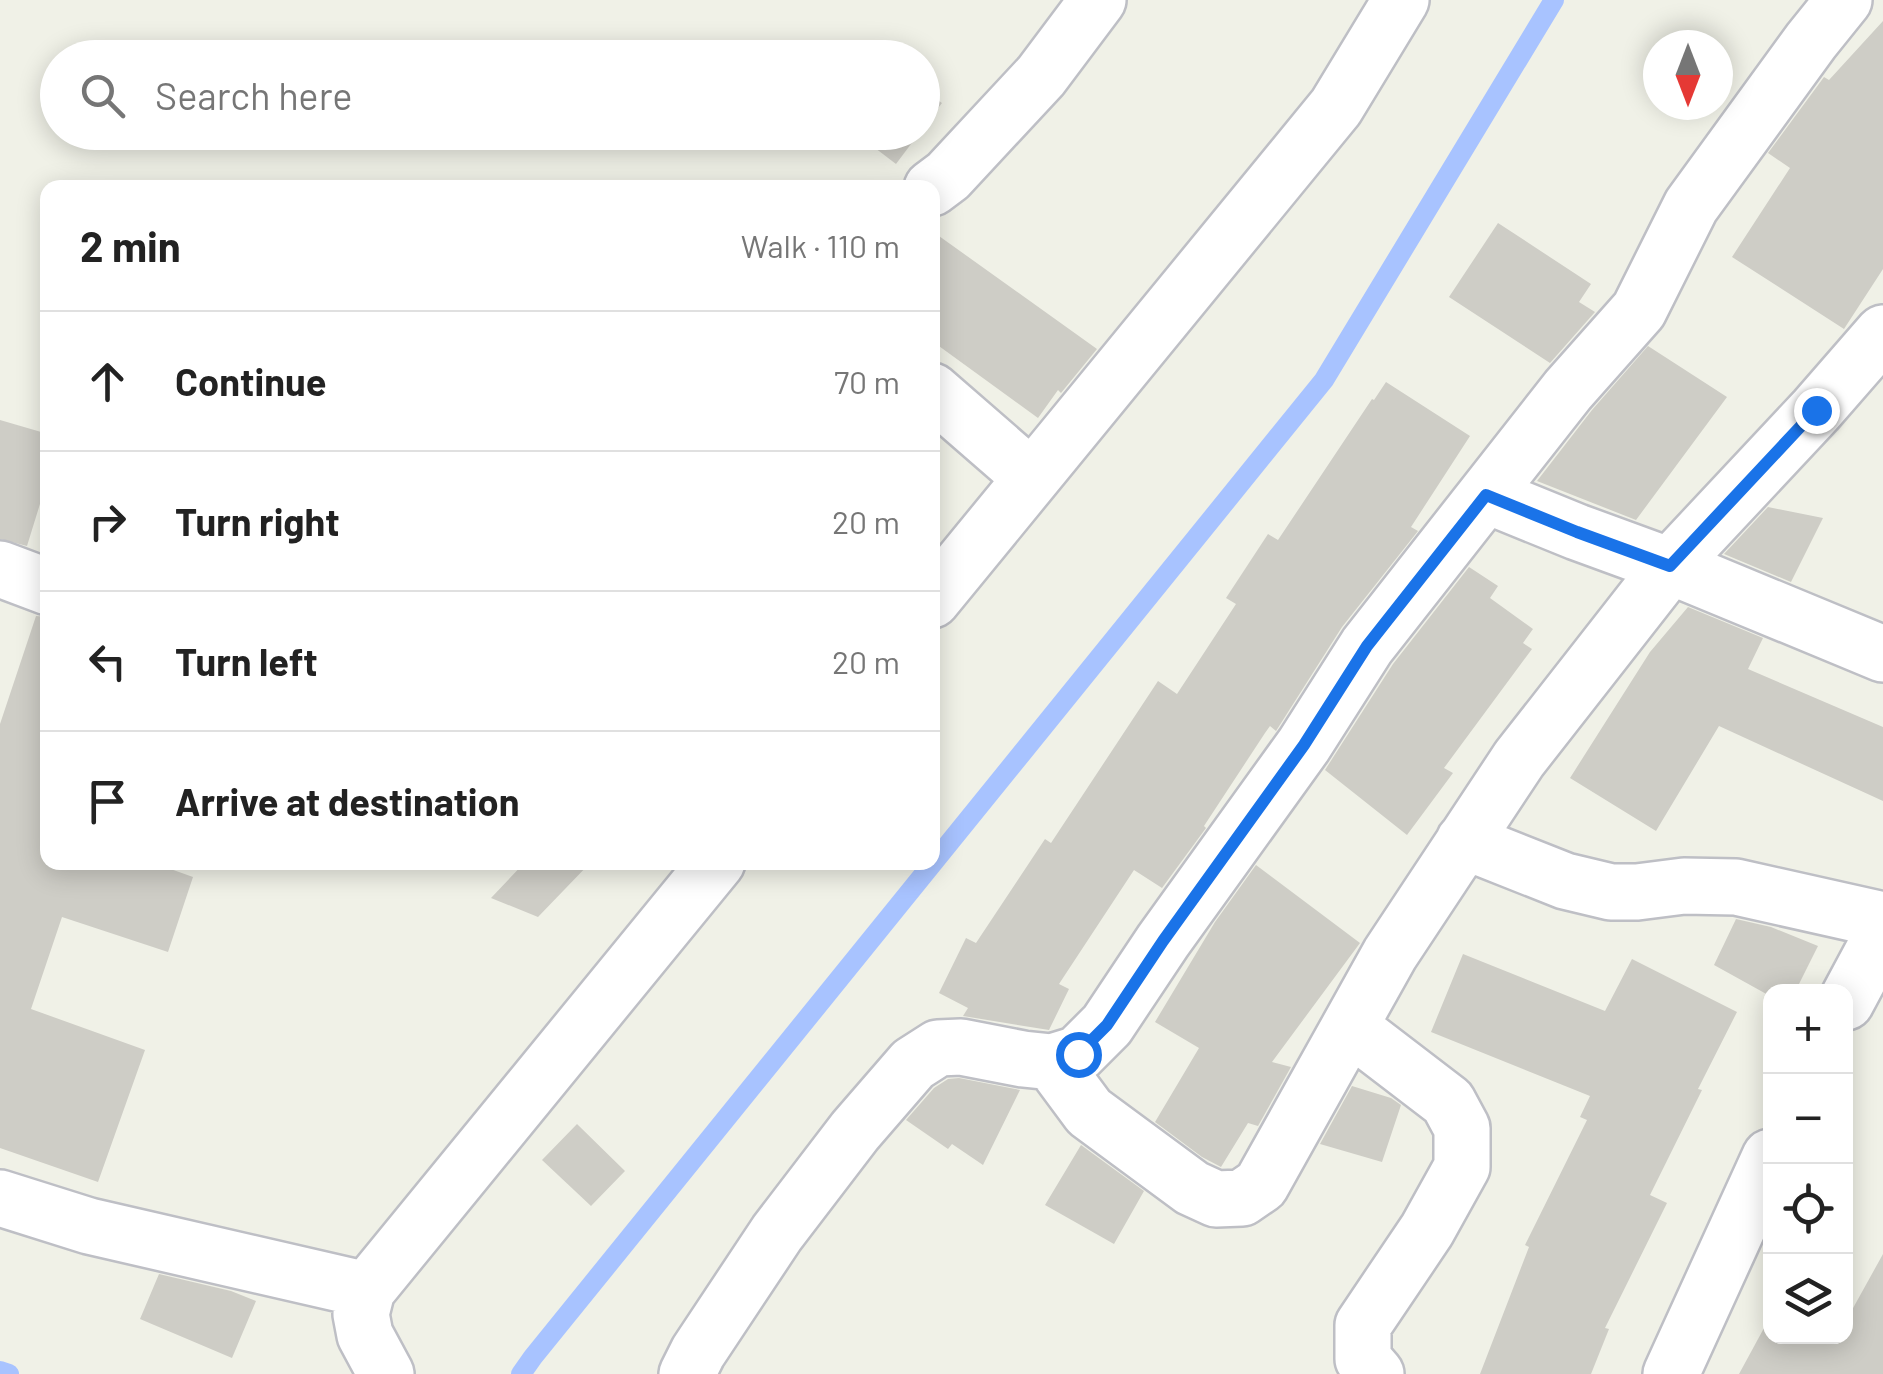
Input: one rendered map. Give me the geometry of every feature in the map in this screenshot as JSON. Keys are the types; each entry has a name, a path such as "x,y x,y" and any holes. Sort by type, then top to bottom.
{"street":[{"path":"940,182 1041,76 1098,0"},
{"path":"940,590 1336,106 1401,0"},
{"path":"687,1374 777,1234 854,1131 912,1064 938,1048 961,1047 1052,1062 1078,1054 1107,1025 1304,745 1367,646 1568,390 1639,310 1691,206 1844,0"},
{"path":"1052,1062 1088,1112 1192,1188 1216,1199 1242,1198 1261,1186 1390,954 1519,759 1670,566 1883,333"},
{"path":"940,399 1032,478"},
{"path":"1486,495 1883,654"},
{"path":"0,568 40,585"},
{"path":"1464,841 1565,881 1611,892 1684,886 1736,887 1883,920"},
{"path":"386,1374 360,1314 367,1290 711,870"},
{"path":"1853,990 1883,933"},
{"path":"1853,1006 1883,1020"},
{"path":"1350,1027 1448,1102 1462,1128 1462,1167 1427,1230 1363,1325 1363,1359 1376,1374"},
{"path":"1671,1374 1767,1164"},
{"path":"0,1198 89,1226 367,1290"}],"building":[{"path":"1883,21 1883,269 1844,329 1732,257 1790,168 1768,153 1824,77 1829,80"},
{"path":"878,150 906,150 896,164"},
{"path":"1498,223 1591,284 1579,302 1595,312 1550,363 1449,297"},
{"path":"940,237 1097,349 1038,418 940,347"},
{"path":"1648,346 1727,397 1636,520 1537,481 1592,410"},
{"path":"1386,382 1470,436 1411,527 1418,531 1342,627 1276,731 1270,726 1206,828 1162,888 1134,870 1059,984 1069,989 1049,1030 963,1016 968,1008 939,993 966,938 976,943 1045,839 1051,843 1158,681 1177,694 1236,604 1226,598 1268,534 1278,540"},
{"path":"0,420 40,432 40,504 27,546 0,539"},
{"path":"1768,507 1823,518 1791,582 1724,554"},
{"path":"1469,567 1498,586 1490,598 1533,629 1523,643 1532,649 1444,768 1453,773 1407,835 1325,770 1393,664"},
{"path":"1688,607 1763,638 1748,669 1883,727 1883,801 1719,726 1656,831 1570,778 1650,652"},
{"path":"36,616 40,616 40,870 173,870 193,877 168,952 62,917 31,1009 145,1050 98,1182 0,1148 0,724"},
{"path":"1256,865 1360,943 1272,1062 1291,1067 1258,1126 1248,1123 1221,1167 1155,1122 1199,1048 1155,1022 1215,922"},
{"path":"517,870 583,870 538,917 491,898"},
{"path":"1736,919 1771,927 1818,946 1799,984 1763,984 1763,992 1714,965"},
{"path":"1463,954 1605,1011 1632,959 1737,1012 1650,1195 1667,1203 1605,1328 1609,1329 1591,1374 1480,1374 1529,1247 1525,1245 1587,1120 1580,1117 1590,1096 1431,1032"},
{"path":"948,1079 1020,1090 983,1165 952,1144 948,1149 906,1120 934,1088"},
{"path":"1352,1086 1401,1105 1382,1162 1320,1144"},
{"path":"577,1124 625,1171 591,1206 542,1160"},
{"path":"1081,1145 1144,1191 1114,1244 1045,1205"},
{"path":"1883,1254 1883,1374 1739,1374 1763,1330 1763,1344 1853,1344 1853,1308"},
{"path":"159,1274 256,1301 232,1358 140,1319"}],"waterway":[{"path":"940,854 1324,380 1554,0"},
{"path":"521,1374 927,870"},
{"path":"0,1371 9,1374"}],"route":[{"path":"1078,1054 1107,1025 1304,745 1367,646 1486,495 1670,566 1816,410"}]}
